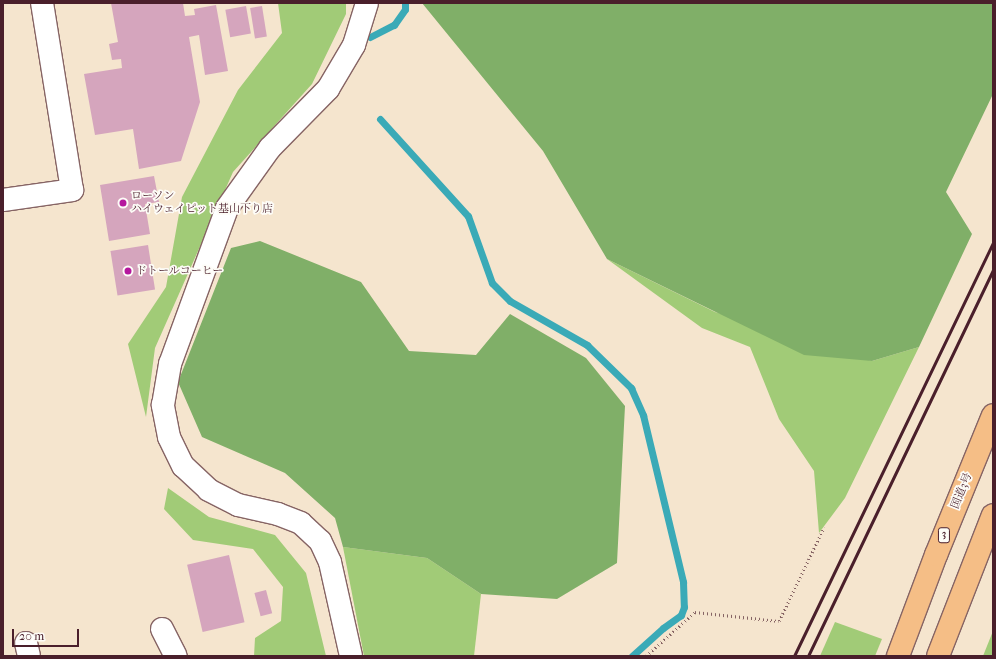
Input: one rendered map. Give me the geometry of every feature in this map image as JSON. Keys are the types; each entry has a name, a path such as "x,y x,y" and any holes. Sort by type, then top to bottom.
{"highway":[{"name":"国道3号","path":"898,656 936,555 993,415"},
{"path":"938,656 993,515"}],"street":[{"path":"3,200 72,190 42,3"},
{"path":"351,656 330,562 320,540 302,523 278,514 238,505 209,490 183,466 169,437 163,405 170,364 227,208 270,148 328,89 354,45 366,3"},
{"path":"162,630 176,656"}],"path":[{"path":"646,656 695,612 779,621 824,527"}],"green space":[{"path":"278,3 346,3 346,14 312,84 233,172 155,348 146,417 128,344 166,287 182,197 238,90 282,33"},
{"path":"422,3 993,3 993,94 946,192 972,234 919,347 872,361 804,355 607,259 543,151"},
{"path":"260,241 361,282 409,351 476,355 510,314 586,358 625,406 617,563 557,599 481,594 427,558 343,547 335,518 285,473 202,437 178,382 231,248"},
{"path":"607,259 715,312 872,361 919,347 845,498 819,533 814,471 779,419 750,347 702,328"},
{"path":"168,488 209,517 275,535 306,573 326,656 254,656 255,638 281,621 283,587 253,549 193,540 164,509"},
{"path":"343,547 427,558 481,594 474,656 364,656"},
{"path":"835,622 882,639 875,656 820,656"},
{"path":"993,631 993,656 983,656"}],"building":[{"path":"111,3 183,3 185,16 195,15 194,9 216,5 228,71 205,75 199,35 189,37 200,102 181,161 139,169 133,129 95,135 84,74 122,68 121,59 112,60 109,44 118,42"},
{"path":"246,6 251,34 230,37 225,10"},
{"path":"262,6 267,37 255,38 250,8"},
{"path":"154,176 159,202 145,204 150,234 109,241 100,185"},
{"path":"148,245 155,289 118,295 110,251"},
{"path":"229,555 245,622 203,632 187,565"},
{"path":"266,590 272,613 261,616 254,593"}],"waterway":[{"path":"370,37 394,25 405,9 405,3"},
{"path":"380,119 468,216 492,283 510,301 587,345 631,388 643,415 683,582 684,607 681,615 663,628 632,656"}],"railway":[{"path":"794,656 993,243"},
{"path":"808,656 993,270"}],"place":[{"name":"ローソン ハイウェイピット基山下り店","path":"123,203"},
{"name":"ドトールコーヒー","path":"128,271"}]}
